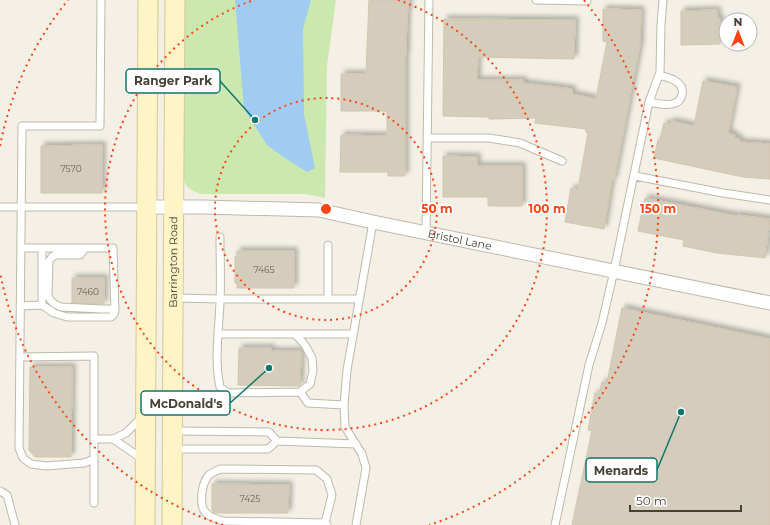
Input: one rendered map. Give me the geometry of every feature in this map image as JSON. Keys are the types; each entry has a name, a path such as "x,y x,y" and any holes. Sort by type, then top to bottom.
{"main road":[{"path":"145,525 148,0"},
{"name":"Barrington Road","path":"172,525 175,0"}],"street":[{"name":"Bristol Lane","path":"146,207 234,207 319,210 770,303"}],"lane":[{"path":"94,459 84,463 46,466 31,464 23,458 19,448 22,126 100,126 101,0"},
{"path":"426,232 429,0"},
{"path":"536,0 587,1"},
{"path":"555,525 589,365 602,323 614,271 635,176 649,102 661,66 661,25 663,0"},
{"path":"649,102 670,105 678,102 682,96 682,89 679,83 659,75"},
{"path":"427,138 489,138 520,143 562,161"},
{"path":"635,176 723,193 770,200"},
{"path":"0,207 146,207"},
{"path":"356,525 366,468 362,454 345,427 344,406 347,370 373,222"},
{"path":"220,237 220,299 217,352 220,387 228,393 300,392 310,384 313,371 312,358 305,345 295,334"},
{"path":"328,245 328,299"},
{"path":"20,306 42,305 54,313 67,317 111,317 114,314 115,309 113,248 21,248"},
{"path":"42,248 42,305"},
{"path":"85,248 80,255 55,255 49,261 48,296 50,301 61,308 115,309"},
{"path":"174,298 360,299"},
{"path":"218,334 353,334"},
{"path":"20,357 94,356 94,503"},
{"path":"300,392 308,403 344,406"},
{"path":"94,439 114,439 126,433 146,413"},
{"path":"173,440 269,432 277,441"},
{"path":"114,439 138,456 146,468"},
{"path":"173,440 268,449 277,441 356,444"},
{"path":"220,469 316,470 327,479 332,495 326,524 223,523 204,512 202,504 202,490 204,481 210,474 220,469"},
{"path":"0,492 7,495 15,525"}],"green space":[{"path":"184,0 336,0 327,65 325,198 305,194 201,194 191,190 187,186 183,176"}],"water":[{"path":"235,0 311,0 303,29 304,114 315,168 307,172 267,145 244,109"}],"building":[{"path":"369,0 409,0 405,56 405,176 388,176 388,172 340,172 341,135 387,136 387,111 341,111 341,74 366,74"},
{"path":"603,9 641,10 640,45 614,180 612,179 604,229 565,222 571,188 578,189 588,133 586,132 586,129 535,123 536,118 489,119 489,117 443,116 444,19 575,20 574,59 478,57 477,80 523,80 523,83 572,89 572,94 596,99 607,42 603,41"},
{"path":"717,10 718,44 681,45 681,11"},
{"path":"703,81 737,87 728,133 735,135 734,138 740,139 739,142 770,144 770,179 743,177 654,158 664,123 670,124 671,121 694,126"},
{"path":"102,145 102,193 41,193 41,146"},
{"path":"443,156 477,157 477,166 522,166 522,206 488,206 488,197 443,197"},
{"path":"645,198 737,216 770,219 765,258 717,253 683,246 684,240 638,231"},
{"path":"237,251 294,251 294,288 237,288 237,283 235,283 235,257 237,257"},
{"path":"72,278 104,278 104,304 72,303"},
{"path":"622,308 770,339 770,525 572,525 592,431 588,430 595,393 599,394 602,382 607,383"},
{"path":"239,348 271,348 271,351 301,351 300,386 238,385"},
{"path":"30,367 72,367 71,457 35,457 29,450"},
{"path":"212,484 289,485 288,513 214,513 212,511"}],"place":[{"name":"Ranger Park","path":"255,120"},
{"name":"McDonald's","path":"269,368"},
{"name":"Menards","path":"681,412"}]}
